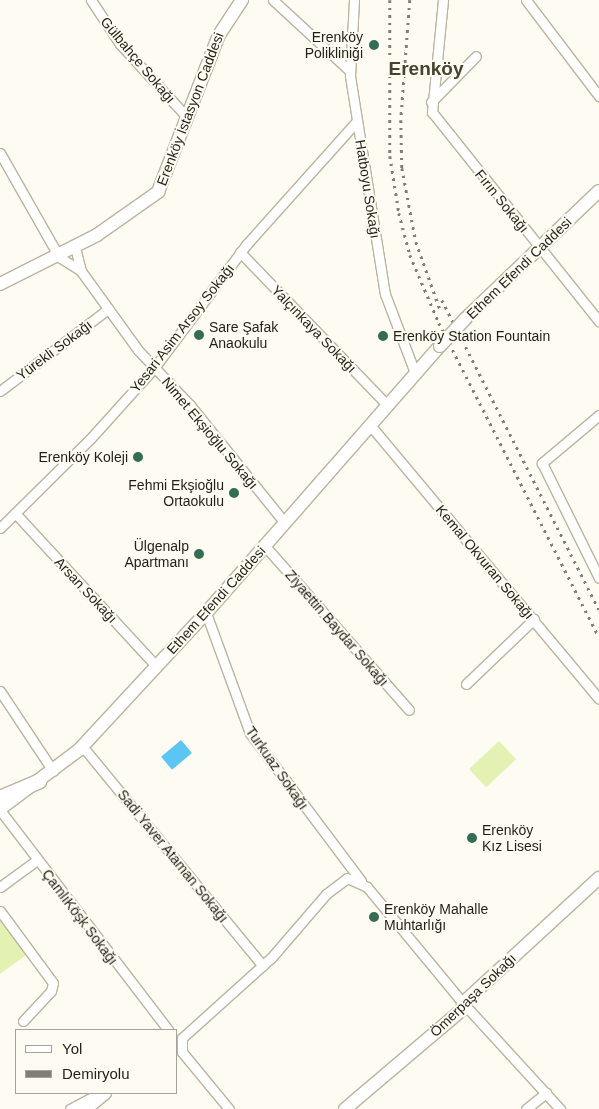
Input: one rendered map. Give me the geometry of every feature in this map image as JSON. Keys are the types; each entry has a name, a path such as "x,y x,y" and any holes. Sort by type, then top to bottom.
{"main road":[{"name":"Erenköy İstasyon Caddesi","path":"0,284 58,256 119,222 158,192 219,34 242,0"},
{"name":"Ethem Efendi Caddesi","path":"0,809 40,781 83,747 206,613 440,346 466,318 599,191"},
{"path":"0,798 40,781"},
{"name":"Ömerpaşa Sokağı","path":"345,1109 464,1008 463,1003 599,878"},
{"path":"84,1109 103,1094"}],"street":[{"name":"Gülbahçe Sokağı","path":"91,0 120,44 187,117"},
{"path":"273,0 350,71"},
{"name":"Hatboyu Sokağı","path":"354,0 350,71 385,294 415,373"},
{"path":"431,102 443,0"},
{"path":"526,0 599,96"},
{"path":"431,102 476,56"},
{"name":"Fırın Sokağı","path":"431,102 435,117 599,321"},
{"name":"Yesari Asim Arsoy Sokağı","path":"0,528 90,439 154,368 240,252 357,121"},
{"path":"0,154 58,256"},
{"name":"Nimet Ekşioğlu Sokağı","path":"75,247 81,271 108,310 154,368 190,405 284,523"},
{"name":"Yalçınkaya Sokağı","path":"240,252 387,405"},
{"name":"Nimet Ekşioğlu Sokağı","path":"58,256 81,271"},
{"name":"Yürekli Sokağı","path":"0,391 108,310"},
{"path":"599,415 542,463 599,578"},
{"name":"Kemal Okvuran Sokağı","path":"370,425 534,618 599,700"},
{"name":"Arsan Sokağı","path":"15,513 157,667"},
{"name":"Ziyaettin Baydar Sokağı","path":"265,546 409,710"},
{"name":"Turkuaz Sokağı","path":"206,613 250,733 362,882 463,1003 560,1109"},
{"path":"466,684 534,618"},
{"path":"0,691 53,771"},
{"name":"Sadi Yaver Ataman Sokağı","path":"83,747 263,966"},
{"name":"ÇamlıKöşk Sokağı","path":"0,809 164,1028"},
{"path":"0,887 37,860"},
{"path":"229,1109 186,1056 180,1044 189,1028 263,966 337,883 347,878 362,882"},
{"path":"0,911 53,983 52,992 23,1022"},
{"path":"178,1031 189,1028"},
{"path":"178,1051 186,1056"},
{"path":"526,1109 546,1093"},
{"path":"70,1109 102,1094"},
{"path":"94,1109 103,1094"}],"green space":[{"path":"499,741 516,759 486,787 469,769"},
{"path":"0,914 29,953 0,974"}],"water":[{"path":"181,740 192,753 172,770 161,757"}],"railway":[{"path":"390,0 390,156 399,213 410,255 439,323 599,637"},
{"path":"410,0 401,120 402,168 416,242 440,309"},
{"path":"442,300 599,610"}],"place":[{"name":"Erenköy Polikliniği","path":"374,45"},
{"name":"Sare Şafak Anaokulu","path":"199,335"},
{"name":"Erenköy Station Fountain","path":"383,336"},
{"name":"Erenköy Koleji","path":"138,457"},
{"name":"Fehmi Ekşioğlu Ortaokulu","path":"234,493"},
{"name":"Ülgenalp Apartmanı","path":"199,554"},
{"name":"Erenköy Kız Lisesi","path":"472,838"},
{"name":"Erenköy Mahalle Muhtarlığı","path":"374,917"}],"district":[{"name":"Erenköy","path":"426,69"}]}
